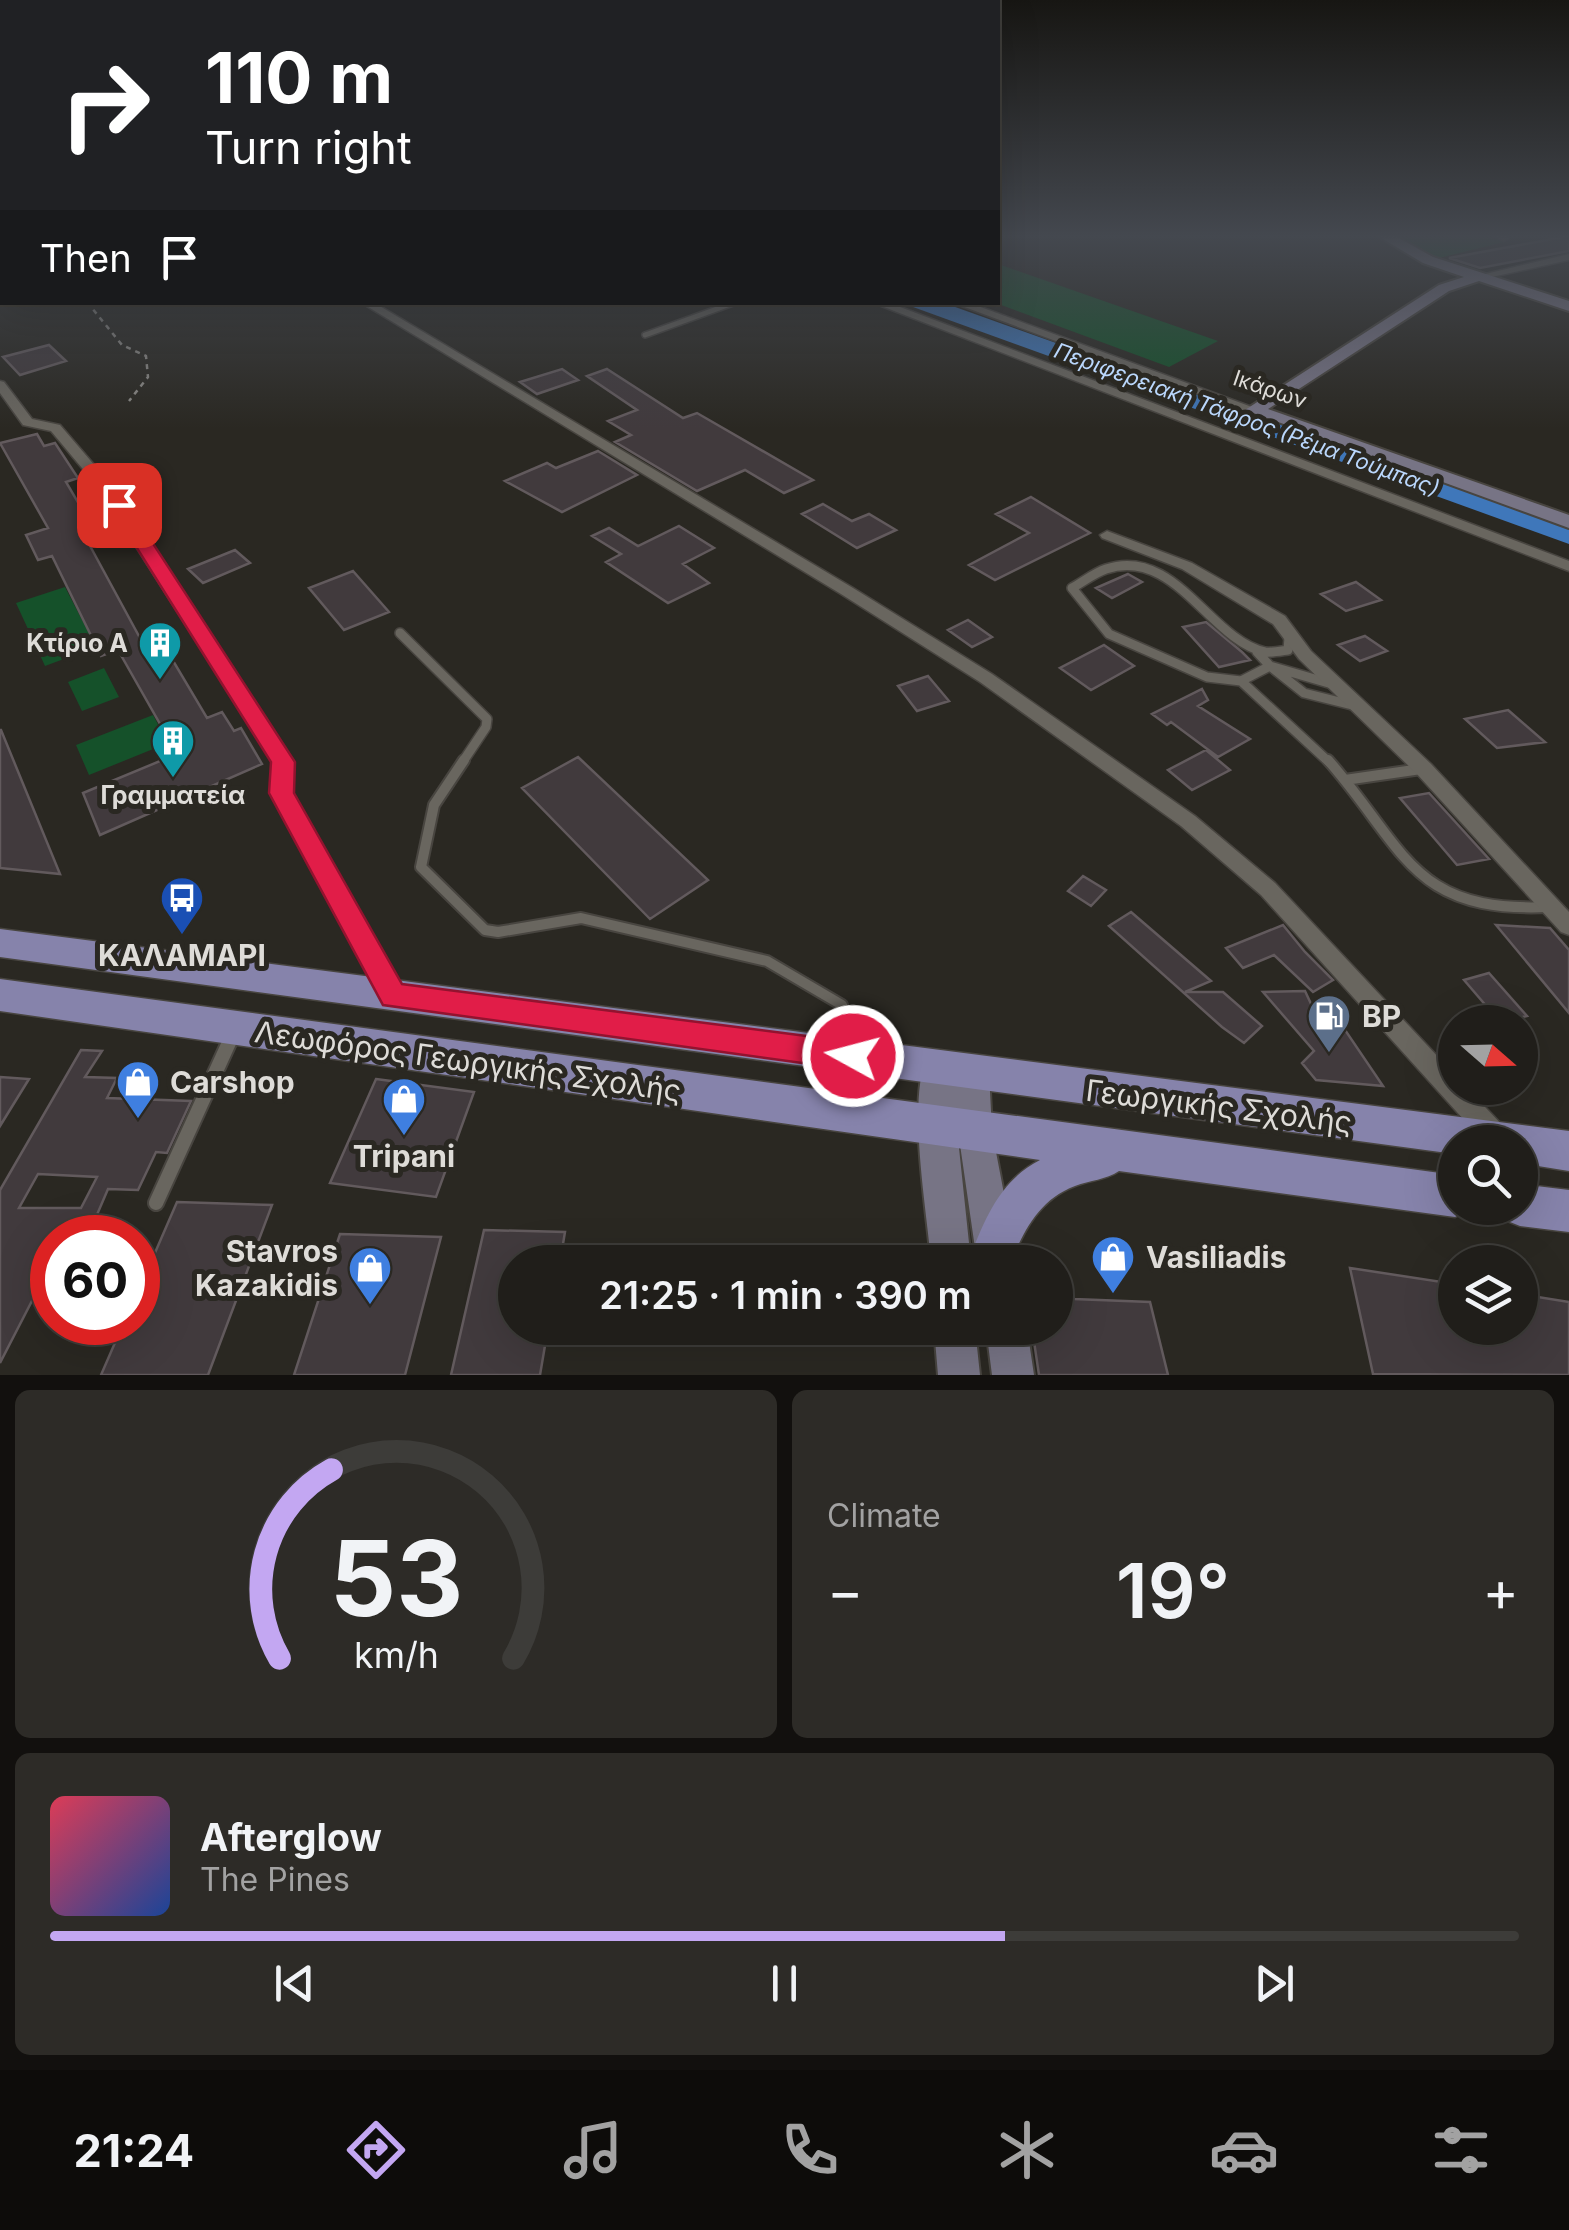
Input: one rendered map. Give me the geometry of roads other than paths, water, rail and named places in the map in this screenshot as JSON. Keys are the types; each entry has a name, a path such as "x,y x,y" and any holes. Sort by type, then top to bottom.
{"main road":[{"path":"1254,410 1425,300"},
{"name":"Ικάρων","path":"1254,410 1569,522"},
{"name":"Λεωφόρος Γεωργικής Σχολής","path":"0,943 956,1070"},
{"name":"Λεωφόρος Γεωργικής Σχολής","path":"0,995 955,1128 1128,1156 1438,1194"},
{"path":"951,1245 956,1070"},
{"name":"Γεωργικής Σχολής","path":"956,1070 1438,1133"},
{"path":"955,1128 992,1245"},
{"path":"1538,1146 1569,1151"},
{"path":"1000,1245 1012,1208 1037,1181 1066,1166 1128,1156"},
{"path":"1538,1207 1569,1211"},
{"path":"956,1345 959,1375"},
{"path":"1009,1345 1013,1375"}],"street":[{"path":"370,305 970,668 1188,821 1268,889 1494,1125"},
{"path":"884,305 1569,566"},
{"name":"Ικάρων","path":"964,305 1254,410"},
{"path":"0,385 28,422 55,428 104,484 155,560 283,762 281,793 393,996"},
{"path":"1107,535 1169,558 1269,611 1305,655 1424,768 1569,926"}],"lane":[{"path":"645,335 728,305"},
{"path":"1360,706 1304,692 1175,584 1153,572 1110,566 1090,574 1072,588 1110,634 1208,677 1242,682 1294,724 1345,780 1400,854 1446,895 1472,906 1497,910 1550,907"},
{"path":"1255,650 1288,650 1288,631"},
{"path":"400,633 487,722 434,805 421,864 424,873 452,901 489,932 578,918 767,961 842,1005 848,1016 853,1056"},
{"path":"1242,682 1270,666 1336,684"},
{"path":"1345,780 1424,768"},
{"path":"156,1202 235,1029"}],"water":[{"name":"Περιφερειακή Τάφρος (Ρέμα Τούμπας)","path":"908,305 950,305 1569,526 1569,544"}],"place":[{"name":"Κτίριο Α","path":"160,681"},
{"name":"Γραμματεία","path":"173,779"},
{"name":"ΚΑΛΑΜΑΡΙ","path":"182,936"},
{"name":"BP","path":"1329,1054"},
{"name":"Carshop","path":"138,1120"},
{"name":"Tripani","path":"404,1137"},
{"name":"Vasiliadis","path":"1113,1295"},
{"name":"Stavros Kazakidis","path":"370,1306"}]}
